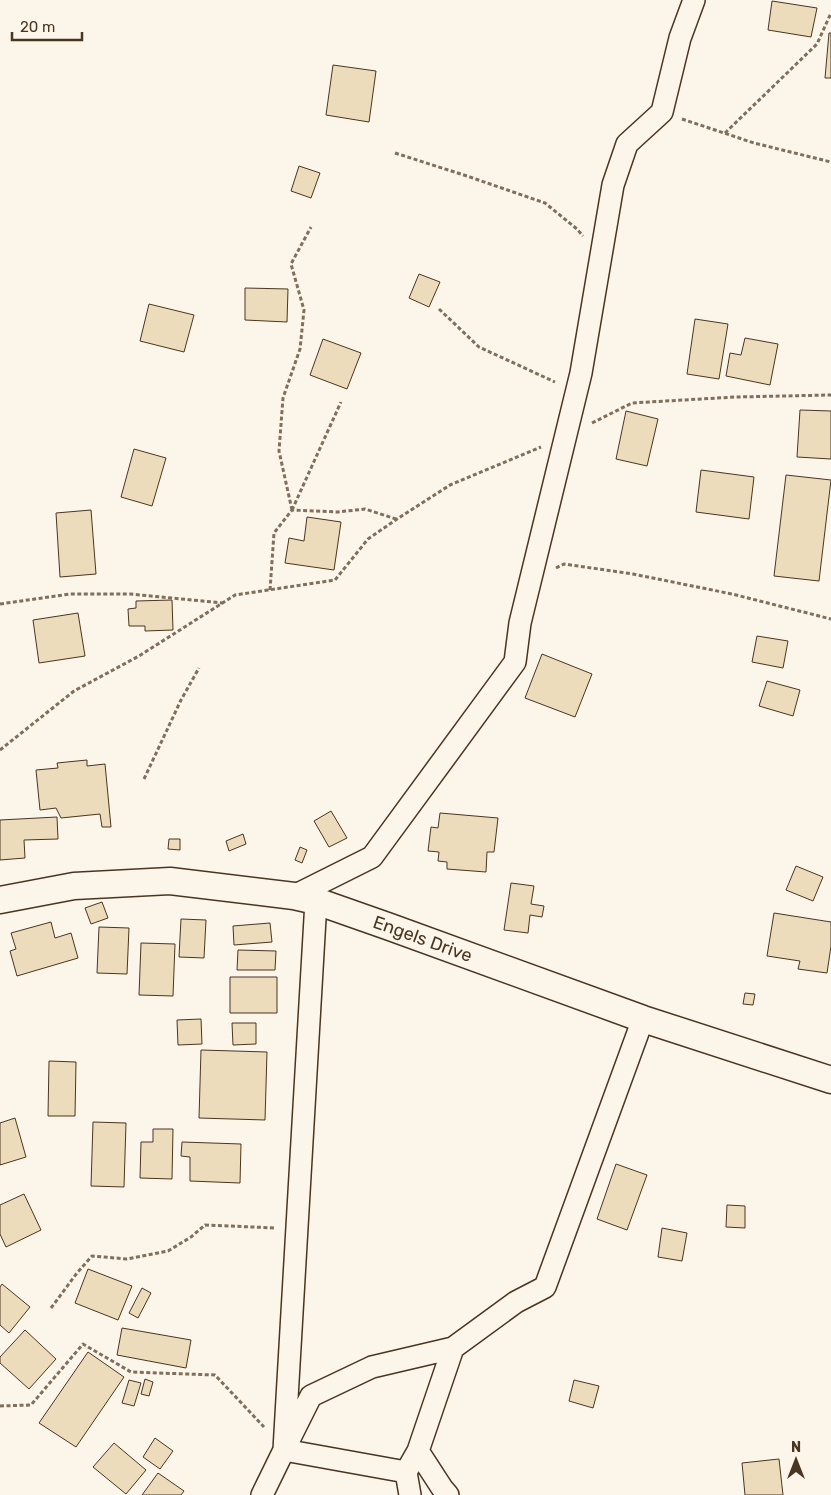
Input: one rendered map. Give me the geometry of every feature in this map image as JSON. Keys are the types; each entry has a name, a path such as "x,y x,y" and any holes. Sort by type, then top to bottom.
{"street":[{"path":"284,1450 296,1229 305,899 372,857 515,662 520,623 583,363 613,185 627,144 662,112 680,38 694,0"},
{"name":"Engels Drive","path":"0,900 74,886 170,881 305,899 390,926 644,1019 831,1080"},
{"path":"262,1495 311,1396 372,1367 453,1348 516,1302 545,1288 644,1019"},
{"path":"410,1495 406,1472 418,1451 453,1348"},
{"path":"284,1450 406,1472"},
{"path":"418,1451 448,1495"}],"path":[{"path":"725,133 816,44 831,13"},
{"path":"662,112 754,142 831,162"},
{"path":"395,153 545,203 578,229 601,258"},
{"path":"292,510 279,450 283,398 300,349 304,310 291,264 311,227"},
{"path":"439,309 479,347 576,392"},
{"path":"0,750 74,692 140,656 235,595 335,580 368,539 450,485 566,436 632,403 736,397 831,395"},
{"path":"270,590 274,533 292,510 341,402"},
{"path":"292,510 338,512 365,509 397,519"},
{"path":"531,580 564,564 634,574 732,594 831,619"},
{"path":"0,604 70,594 130,594 224,603"},
{"path":"144,779 181,700 199,668"},
{"path":"51,1308 92,1256 127,1259 168,1251 205,1225 296,1229"},
{"path":"0,1406 31,1405 83,1344 131,1372 215,1375 284,1450"}],"building":[{"path":"772,1 817,8 811,37 768,30"},
{"path":"829,33 831,33 831,78 825,78"},
{"path":"333,65 376,71 369,122 326,115"},
{"path":"299,166 320,173 311,198 291,191"},
{"path":"419,274 440,282 429,307 409,298"},
{"path":"245,288 288,289 287,322 245,320"},
{"path":"149,304 194,315 184,352 140,341"},
{"path":"695,319 728,324 719,379 687,374"},
{"path":"745,338 778,344 770,385 726,376 730,353 741,355"},
{"path":"323,339 361,353 347,389 310,375"},
{"path":"800,410 831,411 831,459 797,457"},
{"path":"626,411 658,419 647,466 616,459"},
{"path":"134,449 166,458 152,506 121,497"},
{"path":"701,470 754,477 749,519 696,512"},
{"path":"786,475 831,480 819,581 774,576"},
{"path":"91,510 96,574 60,577 56,513"},
{"path":"307,517 341,522 334,570 285,563 289,538 304,541"},
{"path":"172,600 173,630 145,631 145,626 129,626 128,609 136,608 136,601"},
{"path":"78,613 85,656 39,663 33,620"},
{"path":"757,636 788,641 783,668 752,662"},
{"path":"542,654 592,674 575,717 525,698"},
{"path":"767,681 800,690 793,716 759,706"},
{"path":"87,760 87,766 105,764 111,827 102,827 100,814 61,818 56,808 40,810 36,770 58,768 57,763"},
{"path":"331,811 347,838 329,847 314,821"},
{"path":"440,813 498,818 494,852 487,852 486,872 447,869 447,862 438,861 439,852 428,851 431,827 438,828"},
{"path":"57,817 58,839 24,840 25,858 0,860 0,820"},
{"path":"243,834 246,844 229,851 226,841"},
{"path":"169,839 180,839 180,850 168,849"},
{"path":"300,847 307,850 302,863 295,860"},
{"path":"796,866 823,877 813,901 786,890"},
{"path":"511,883 534,886 531,904 544,906 542,917 530,915 528,933 504,930"},
{"path":"102,902 108,918 91,924 85,908"},
{"path":"774,913 831,922 831,946 827,973 798,969 800,961 767,956"},
{"path":"181,919 206,920 204,958 179,957"},
{"path":"51,922 55,938 71,933 78,958 17,976 10,951 16,949 11,933"},
{"path":"270,923 272,942 234,945 233,926"},
{"path":"99,927 129,928 127,974 97,973"},
{"path":"141,943 175,944 173,996 139,995"},
{"path":"238,950 276,951 275,970 237,970"},
{"path":"230,977 277,977 277,1013 230,1013"},
{"path":"745,993 755,994 753,1005 743,1004"},
{"path":"201,1019 202,1044 178,1045 177,1020"},
{"path":"232,1023 256,1023 256,1044 233,1045"},
{"path":"201,1050 267,1052 265,1120 199,1118"},
{"path":"49,1061 76,1062 75,1116 48,1116"},
{"path":"15,1118 26,1157 0,1165 0,1123"},
{"path":"93,1122 126,1123 124,1187 91,1186"},
{"path":"153,1129 173,1129 172,1179 140,1178 141,1142 153,1142"},
{"path":"182,1142 241,1144 240,1183 190,1181 190,1157 181,1156"},
{"path":"616,1164 647,1175 627,1230 597,1219"},
{"path":"24,1194 41,1230 6,1247 0,1234 0,1205"},
{"path":"727,1205 745,1206 745,1228 726,1227"},
{"path":"662,1228 687,1233 682,1261 658,1257"},
{"path":"88,1269 132,1286 118,1320 75,1303"},
{"path":"2,1284 30,1307 9,1333 0,1325 0,1287"},
{"path":"142,1288 151,1293 138,1318 129,1313"},
{"path":"122,1328 191,1340 186,1368 117,1355"},
{"path":"25,1330 56,1359 29,1389 0,1363 0,1357"},
{"path":"88,1352 124,1377 76,1447 39,1423"},
{"path":"145,1379 153,1382 149,1396 141,1394"},
{"path":"129,1380 141,1383 134,1406 122,1403"},
{"path":"574,1380 599,1386 593,1408 569,1401"},
{"path":"155,1438 173,1451 160,1469 143,1457"},
{"path":"114,1443 146,1470 126,1494 93,1467"},
{"path":"779,1459 783,1495 745,1495 742,1463"},
{"path":"158,1473 184,1491 181,1495 142,1495"}]}
